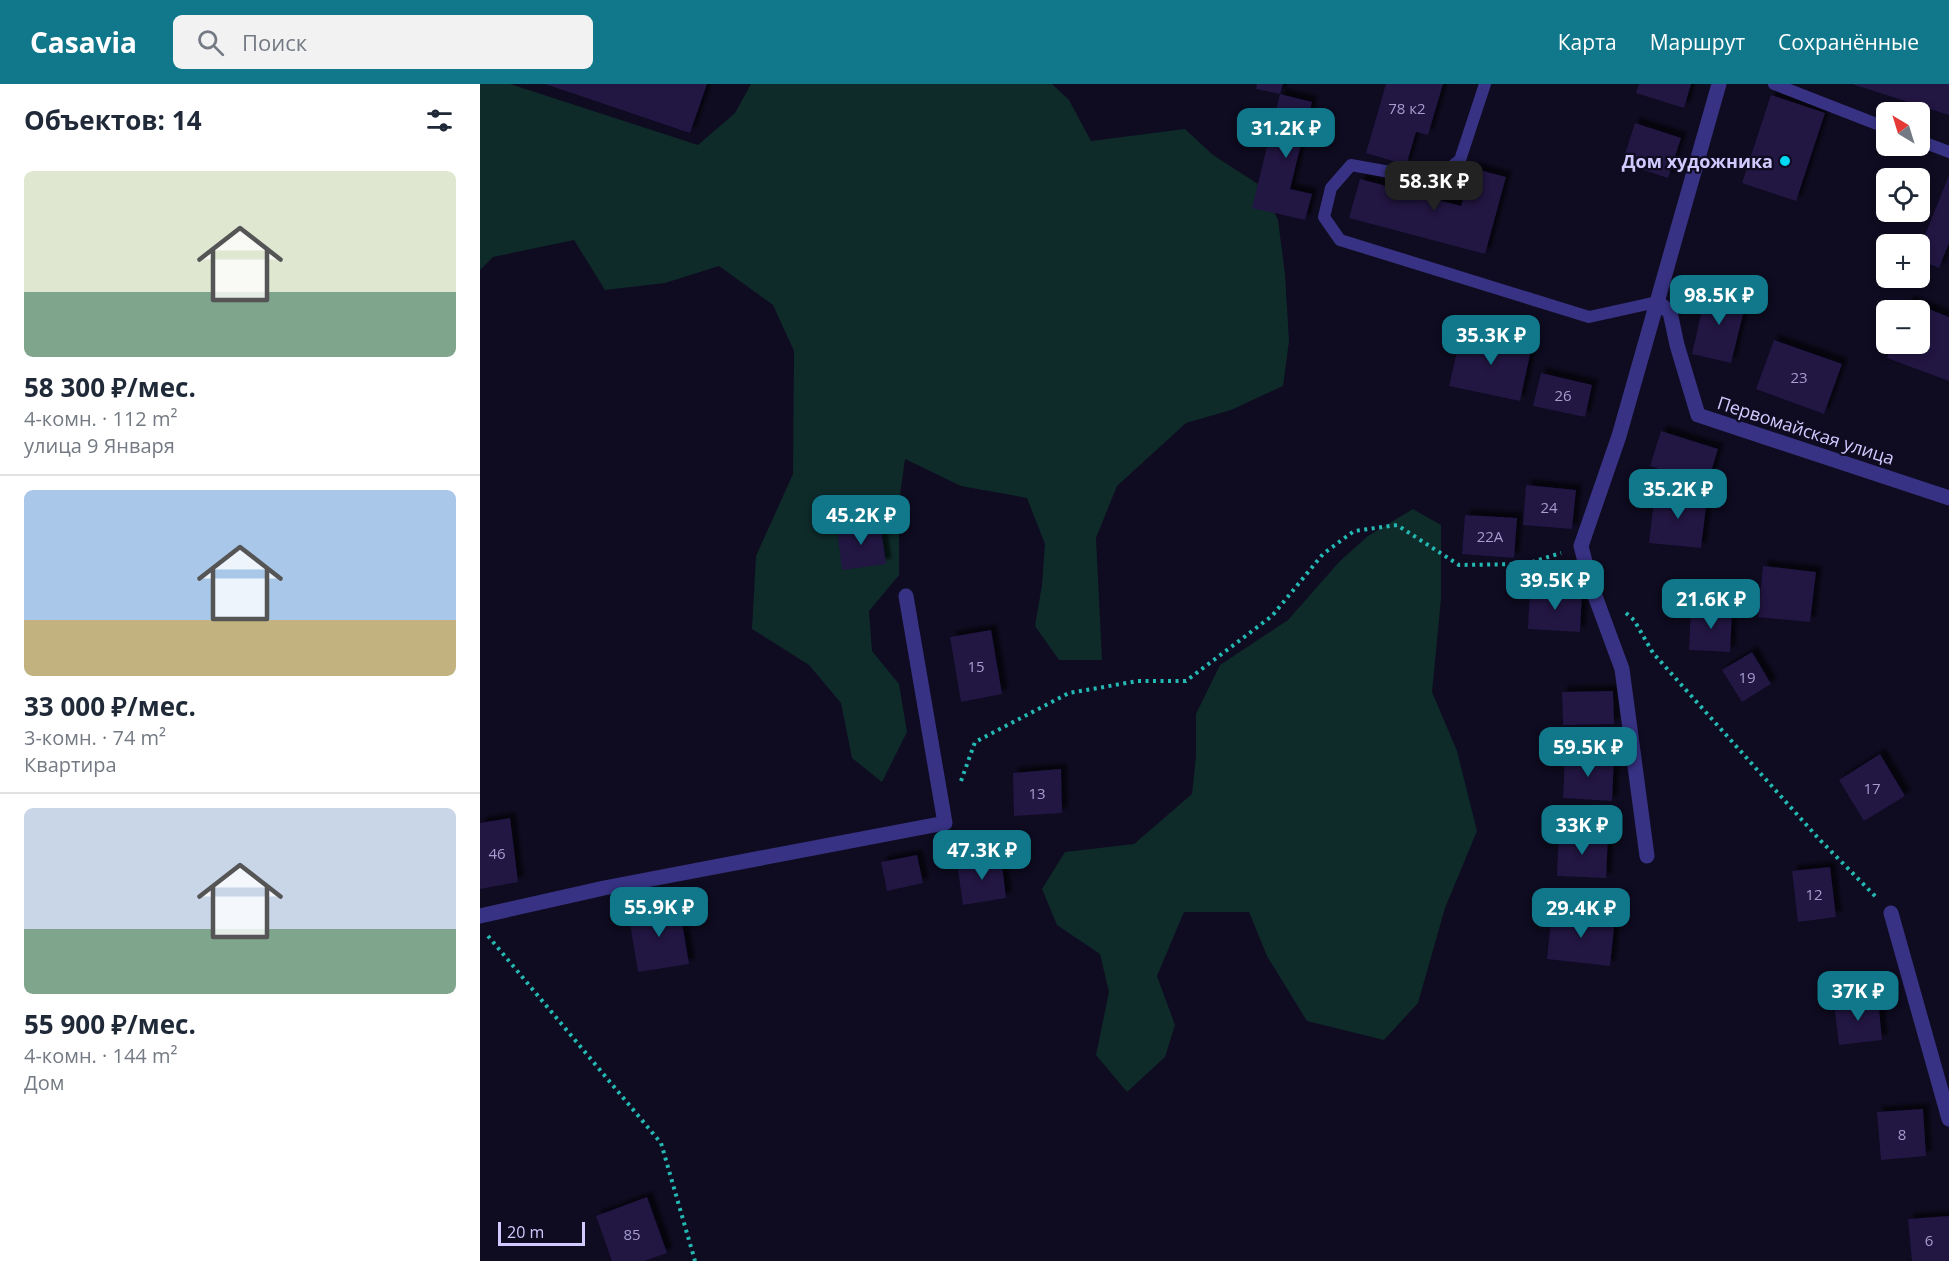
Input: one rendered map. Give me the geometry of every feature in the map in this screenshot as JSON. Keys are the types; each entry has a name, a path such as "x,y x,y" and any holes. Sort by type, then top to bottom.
{"street":[{"path":"1647,856 1622,669 1591,585 1581,546 1619,436 1719,84"},
{"name":"Первомайская улица","path":"1657,302 1670,312 1677,345 1698,415 1949,498"},
{"path":"480,916 604,888 945,824 906,596"},
{"path":"1891,913 1949,1119"}],"lane":[{"path":"1485,84 1460,160 1434,180 1351,165 1331,188 1324,217 1340,240 1590,317 1657,302"},
{"path":"1774,84 1876,124"},
{"path":"1930,145 1949,152"}],"path":[{"path":"960,783 975,742 1069,693 1138,681 1186,681 1272,616 1323,554 1354,531 1397,525 1460,565 1526,564 1581,546"},
{"path":"1591,585 1634,620 1653,653 1819,839 1891,913"},
{"path":"488,935 660,1143 696,1261"}],"green space":[{"path":"480,84 510,84 698,145 735,113 751,84 1052,84 1069,100 1091,141 1185,129 1213,155 1261,186 1278,220 1285,274 1289,341 1283,386 1231,410 1186,423 1117,486 1096,538 1102,660 1059,660 1035,626 1042,585 1045,544 1027,498 961,486 905,459 899,502 899,575 869,611 872,651 899,684 907,732 882,782 852,758 841,703 809,665 752,629 756,556 793,474 794,351 773,305 719,266 665,283 605,290 574,240 493,257 480,270"},
{"path":"1413,509 1441,525 1441,599 1432,692 1457,751 1477,831 1445,908 1418,1003 1384,1040 1307,1021 1267,956 1249,912 1184,912 1157,976 1175,1025 1165,1057 1127,1092 1096,1055 1109,992 1100,954 1057,925 1042,889 1065,852 1134,844 1192,794 1196,756 1196,714 1220,665 1288,620 1340,561 1368,536"}],"building":[{"path":"545,84 707,84 690,133"},
{"path":"1257,84 1283,84 1280,94 1256,89"},
{"path":"1386,84 1443,84 1428,135 1416,132 1406,165 1366,153"},
{"path":"1639,84 1691,84 1684,108 1636,93"},
{"path":"1852,84 1949,84 1949,115 1930,109 1930,102 1908,102"},
{"path":"1280,94 1312,102 1309,113 1322,116 1314,147 1301,144 1290,189 1312,194 1305,220 1252,208"},
{"path":"1771,95 1825,113 1796,201 1742,183"},
{"path":"1635,123 1681,138 1668,178 1622,163"},
{"path":"1472,168 1506,177 1485,254 1349,218 1360,179 1461,206"},
{"path":"1949,175 1949,243 1939,268 1930,264 1930,234 1926,234"},
{"path":"1707,288 1747,298 1731,363 1692,354"},
{"path":"1930,310 1949,317 1949,381 1887,358 1888,354 1930,354"},
{"path":"1462,330 1532,345 1520,401 1449,386"},
{"path":"1774,340 1842,364 1824,414 1756,389"},
{"path":"1541,373 1592,385 1585,417 1533,406"},
{"path":"1661,431 1718,449 1707,485 1650,466"},
{"path":"1526,485 1576,490 1572,529 1523,525"},
{"path":"1655,492 1707,498 1701,548 1649,543"},
{"path":"1465,515 1517,518 1514,558 1462,554"},
{"path":"880,523 886,564 842,570 837,528"},
{"path":"1763,566 1816,572 1810,622 1758,617"},
{"path":"1530,589 1582,593 1580,632 1528,629"},
{"path":"1691,609 1732,610 1730,652 1689,650"},
{"path":"991,630 1002,694 961,702 950,637"},
{"path":"1752,652 1771,684 1742,702 1722,670"},
{"path":"1613,691 1614,724 1563,725 1562,692"},
{"path":"1880,754 1905,796 1864,821 1839,780"},
{"path":"1565,755 1614,758 1612,801 1563,798"},
{"path":"1061,769 1062,813 1014,816 1013,773"},
{"path":"510,818 518,882 480,889 480,823"},
{"path":"1559,833 1608,836 1606,878 1557,876"},
{"path":"917,855 923,883 887,891 881,862"},
{"path":"1001,857 1006,898 963,905 957,863"},
{"path":"1830,867 1836,917 1798,922 1792,871"},
{"path":"679,904 689,964 638,972 628,912"},
{"path":"1552,912 1615,918 1610,966 1547,959"},
{"path":"1878,999 1882,1040 1839,1045 1834,1004"},
{"path":"1923,1109 1926,1156 1881,1160 1877,1112"},
{"path":"647,1197 667,1253 644,1261 612,1261 596,1216"},
{"path":"1949,1216 1949,1261 1912,1261 1908,1219"}],"place":[{"name":"Дом художника","path":"1785,161"}]}
